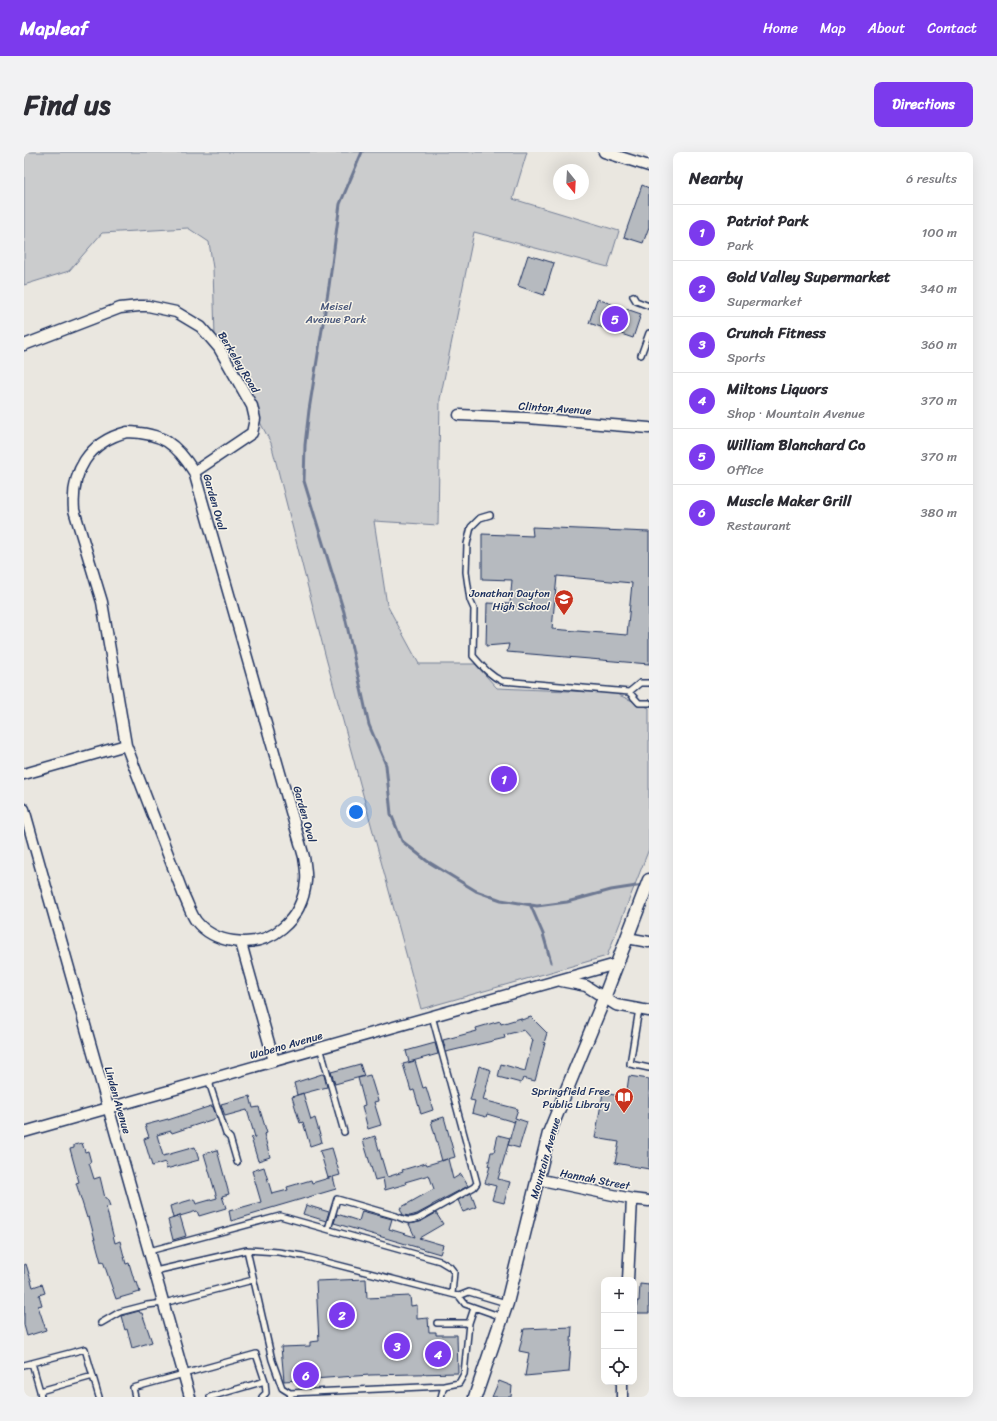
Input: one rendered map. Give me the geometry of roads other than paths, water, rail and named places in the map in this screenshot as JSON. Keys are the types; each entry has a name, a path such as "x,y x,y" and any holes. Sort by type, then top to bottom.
{"street":[{"path":"604,152 649,166"},
{"name":"Berkeley Road","path":"24,345 110,311 134,306 148,306 167,309 185,316 201,327 219,348 252,406 255,419 252,433 194,472"},
{"name":"Clinton Avenue","path":"459,415 527,418 649,428"},
{"name":"Garden Oval","path":"127,432 141,432 167,441 183,455 194,472 304,857 306,873 300,904 282,929 259,941 241,942 214,936 196,920 184,896 126,745 102,602 74,510 73,496 75,483 79,470 86,458 96,447 107,440 127,432"},
{"path":"24,774 126,745"},
{"name":"Linden Avenue","path":"24,809 190,1397"},
{"name":"Mountain Avenue","path":"475,1397 507,1303 537,1179 550,1133 599,1012 603,998 649,880"},
{"path":"627,938 649,942"},
{"path":"241,942 274,1061"},
{"name":"Wabeno Avenue","path":"24,1132 555,980 616,964"},
{"name":"Wabeno Avenue","path":"555,980 577,983 586,986 616,1005 644,1010"},
{"name":"Hannah Street","path":"537,1179 649,1201"},
{"path":"628,1277 632,1198"},
{"path":"622,1385 622,1397"}],"lane":[{"path":"633,296 636,301 649,306"},
{"path":"642,355 649,332"},
{"path":"490,515 480,518 471,527 467,544 466,572 470,600 474,610 473,656 493,677 502,681 628,692 639,703 649,703"},
{"path":"628,692 640,683 649,684"},
{"path":"644,1010 630,1064 649,1068"},
{"path":"328,1229 337,1199 411,1221 474,1187 477,1183 432,1016"},
{"path":"320,1047 344,1132"},
{"path":"208,1079 226,1134 230,1138 237,1162"},
{"path":"149,1251 280,1216 440,1261 450,1266 454,1272 452,1294"},
{"path":"155,1271 247,1250 278,1252 303,1256 460,1296 469,1292 507,1303"},
{"path":"247,1250 278,1378 282,1388 291,1395 444,1386 459,1382 464,1374 469,1322 474,1308"},
{"path":"101,1323 120,1312 147,1305 164,1303 254,1280"},
{"path":"460,1296 465,1304 503,1317"},
{"path":"437,1323 469,1322"},
{"path":"24,1365 85,1349 99,1397"},
{"path":"135,1397 133,1388 256,1354 265,1381 266,1393 262,1397"},
{"path":"32,1363 41,1397"},
{"path":"40,1391 93,1376"},
{"path":"210,1397 265,1381"},
{"path":"441,1397 444,1386"}],"waterway":[{"path":"362,152 340,204 329,286 309,410 305,445 304,481 344,612 369,725 386,765 391,814 402,841 427,861 476,891 501,900 537,906 567,902 611,890 643,885"},
{"path":"530,904 543,934 551,962"}],"place":[{"name":"William Blanchard Co","path":"615,319"},
{"name":"Jonathan Dayton High School","path":"564,616"},
{"name":"Patriot Park","path":"504,779"},
{"name":"Springfield Free Public Library","path":"624,1114"},
{"name":"Gold Valley Supermarket","path":"342,1315"},
{"name":"Crunch Fitness","path":"397,1346"},
{"name":"Miltons Liquors","path":"438,1354"},
{"name":"Muscle Maker Grill","path":"306,1375"}],"park label":[{"name":"Meisel Avenue Park","path":"336,312"}]}
